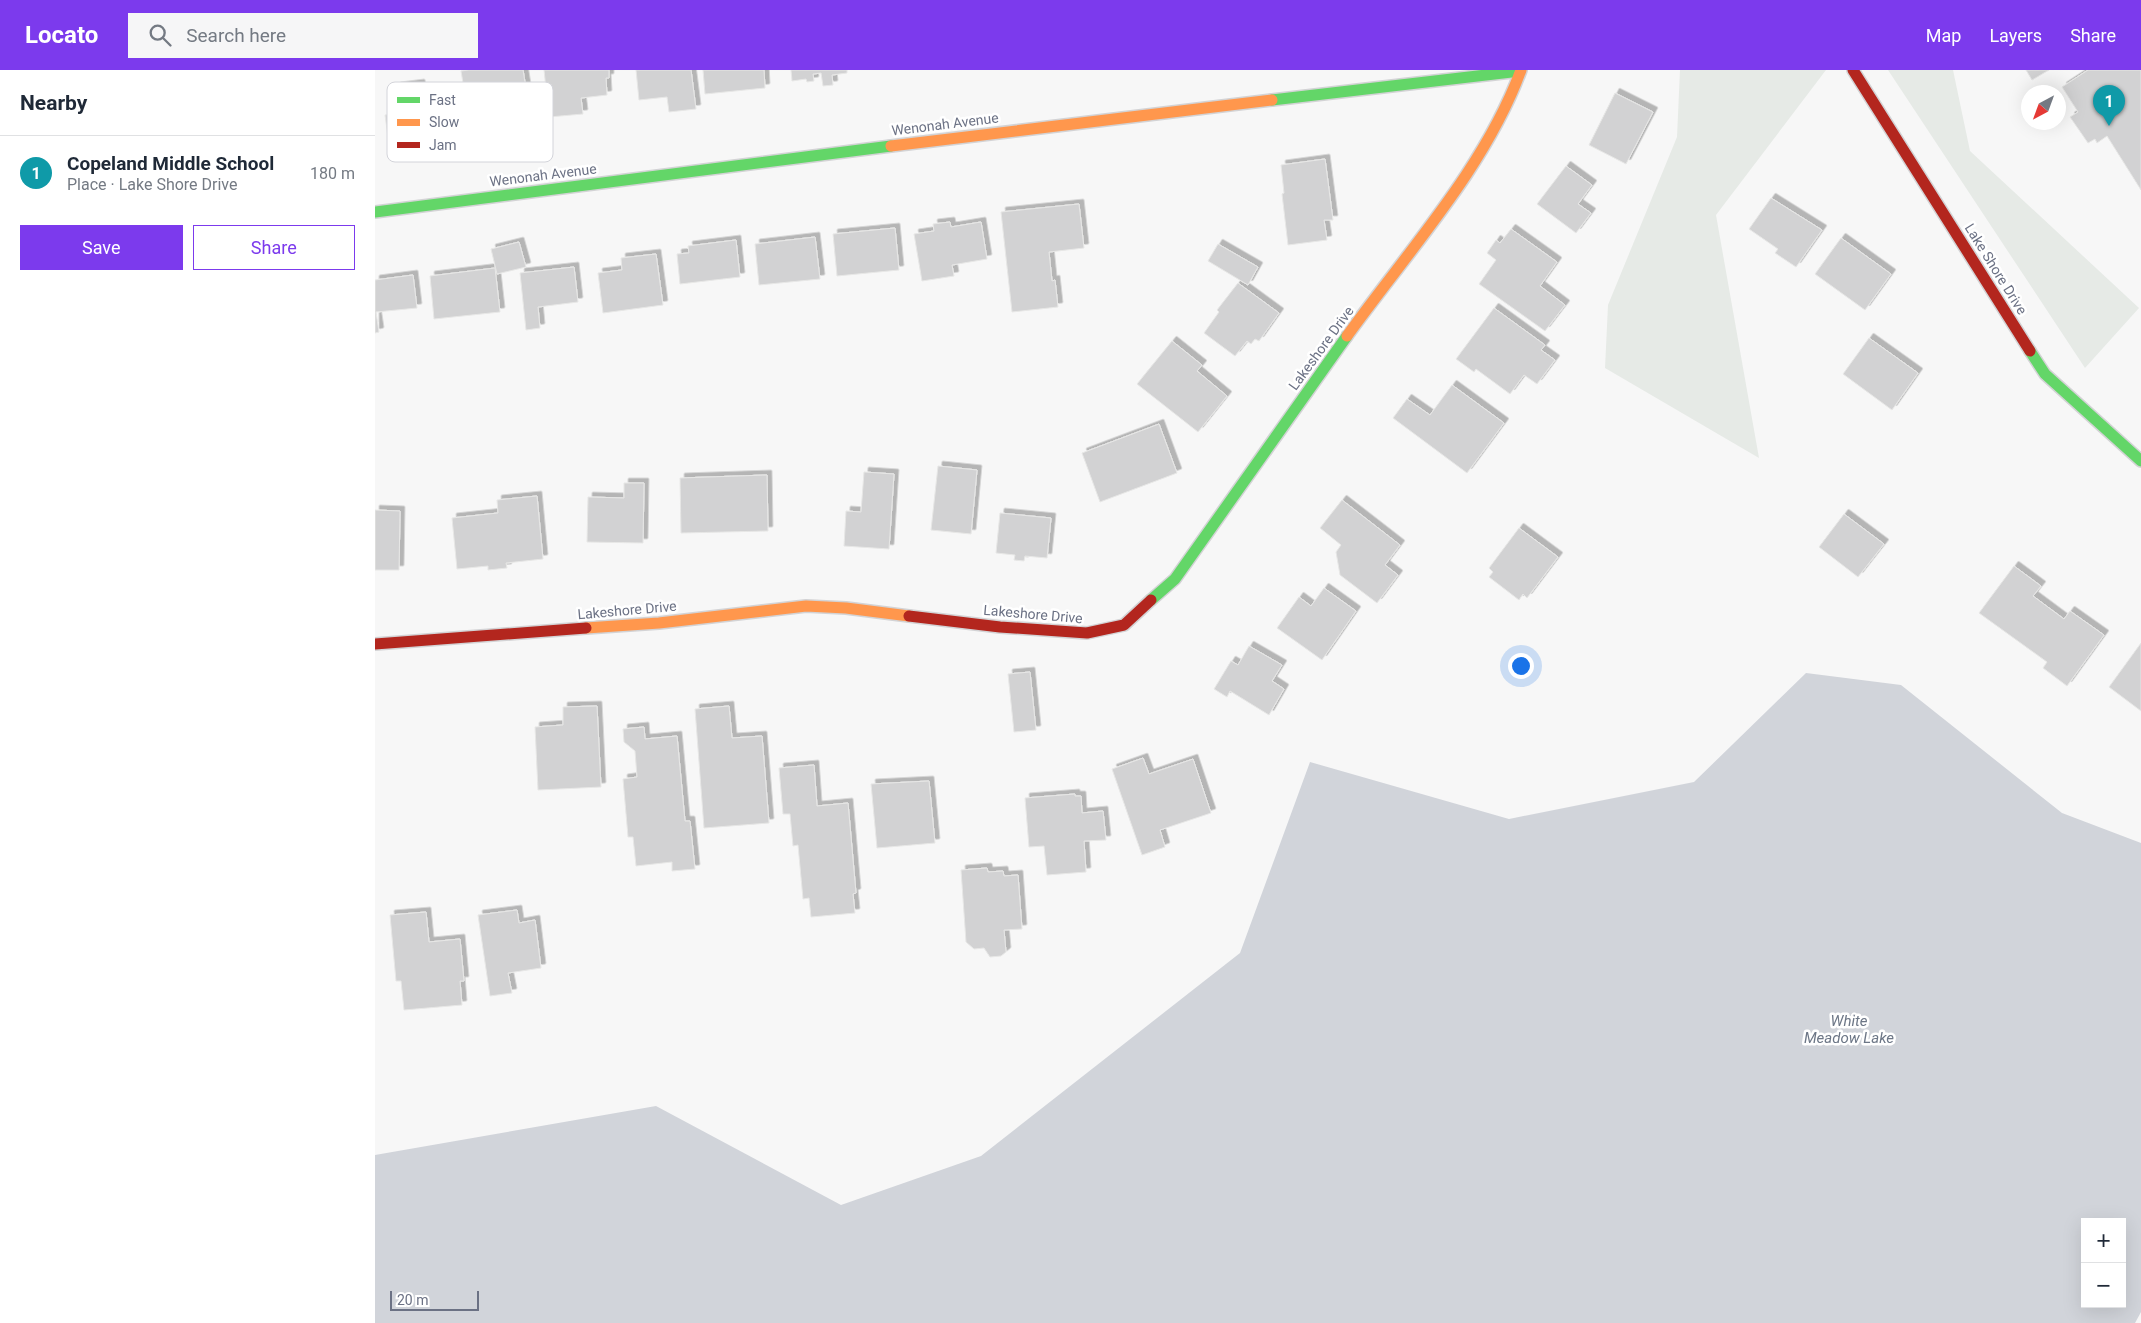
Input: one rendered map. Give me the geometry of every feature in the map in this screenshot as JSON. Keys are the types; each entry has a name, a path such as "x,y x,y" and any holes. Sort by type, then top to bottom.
{"street":[{"name":"Lake Shore Drive","path":"1853,70 2045,374 2141,461"},
{"name":"Wenonah Avenue","path":"375,212 763,161 1520,71"},
{"name":"Lakeshore Drive","path":"375,644 659,623 806,606 846,608 1000,627 1087,634 1124,625 1175,579 1355,325 1485,150 1509,103 1520,71"}],"shaded area":[{"path":"1680,70 1826,70 1716,215 1759,458 1605,368 1608,305 1677,137"},
{"path":"1888,70 1953,70 1970,151 2139,308 2085,368"}],"water":[{"name":"White Meadow Lake","path":"1806,673 1901,685 2062,813 2141,843 2141,1312 2135,1323 375,1323 375,1155 656,1106 841,1205 981,1156 1240,953 1310,762 1509,819 1694,782"}],"building":[{"path":"523,70 525,82 463,82 461,71"},
{"path":"544,70 609,70 609,78 606,78 607,95 581,98 583,114 553,117 553,82 545,82"},
{"path":"636,70 691,70 696,109 669,112 667,97 639,100"},
{"path":"703,70 764,70 765,88 705,94"},
{"path":"791,70 847,70 847,73 832,75 833,85 823,86 821,73 813,74 814,81 807,82 806,79 792,81"},
{"path":"2026,70 2049,70 2032,80"},
{"path":"2088,70 2141,70 2141,190 2107,136 2097,143 2095,139 2088,143 2070,117 2078,112 2066,93 2065,85"},
{"path":"1615,93 1653,112 1626,164 1589,145"},
{"path":"1325,159 1333,220 1324,220 1327,240 1288,245 1282,194 1284,193 1281,165"},
{"path":"1566,166 1592,185 1578,204 1591,213 1576,233 1537,204"},
{"path":"1771,198 1822,230 1796,267 1775,253 1778,249 1749,229"},
{"path":"1079,204 1084,248 1049,252 1052,281 1055,280 1058,307 1012,312 1001,212"},
{"path":"950,222 951,227 981,222 987,259 952,265 954,276 922,281 914,234 934,231 933,224"},
{"path":"895,228 899,270 837,276 833,234"},
{"path":"1511,229 1557,262 1540,286 1565,305 1545,331 1479,284 1496,260 1487,253 1496,240 1500,243"},
{"path":"815,237 820,279 759,285 755,244"},
{"path":"1841,238 1891,274 1865,310 1815,274"},
{"path":"736,240 740,277 680,284 677,254 689,253 688,246"},
{"path":"519,242 526,267 497,274 491,249"},
{"path":"1218,244 1258,267 1248,285 1208,261"},
{"path":"656,254 663,305 603,313 598,273 622,270 621,258"},
{"path":"574,267 578,302 538,307 540,328 526,330 520,273"},
{"path":"495,268 500,312 434,319 430,276"},
{"path":"413,275 417,308 376,312 379,332 375,333 375,280"},
{"path":"1238,283 1279,313 1259,341 1255,339 1251,344 1247,341 1235,356 1204,333 1219,312 1217,310"},
{"path":"1494,308 1545,345 1541,350 1555,360 1537,384 1524,375 1510,394 1476,369 1474,372 1456,359"},
{"path":"1869,338 1918,373 1892,410 1843,374"},
{"path":"1172,341 1202,365 1197,371 1227,396 1198,432 1137,384"},
{"path":"1452,385 1504,423 1467,473 1393,418 1407,399 1430,415"},
{"path":"1159,424 1177,473 1100,502 1082,453"},
{"path":"938,466 977,470 971,534 931,530"},
{"path":"864,472 894,474 889,549 844,546 846,511 861,512"},
{"path":"767,475 768,531 681,533 680,478"},
{"path":"624,483 644,483 643,543 587,542 588,497 624,498"},
{"path":"537,496 543,559 506,563 507,568 488,570 488,566 457,569 452,518 498,513 497,500"},
{"path":"1342,500 1400,545 1385,565 1398,575 1377,603 1340,575 1336,552 1341,545 1320,528"},
{"path":"375,510 400,511 399,570 375,570"},
{"path":"1000,513 1051,518 1047,558 1025,556 1024,561 1014,560 1015,555 996,553"},
{"path":"1844,514 1884,544 1858,577 1819,547"},
{"path":"1519,528 1558,557 1527,598 1523,594 1519,600 1489,577 1493,572 1489,568"},
{"path":"2014,566 2041,586 2033,596 2064,619 2070,611 2104,635 2067,686 2043,668 2047,662 1979,613"},
{"path":"1324,588 1356,611 1322,660 1277,628 1299,597 1311,606"},
{"path":"2141,643 2141,711 2109,687"},
{"path":"1249,646 1282,665 1272,681 1284,689 1269,715 1230,691 1227,697 1214,689 1231,661 1238,665"},
{"path":"1030,672 1036,730 1014,732 1008,674"},
{"path":"597,706 601,787 538,790 535,727 563,725 563,707"},
{"path":"729,706 732,738 762,736 769,823 704,828 695,709"},
{"path":"644,727 645,739 677,736 685,821 690,821 695,869 672,871 672,862 636,866 633,837 628,837 623,779 637,777 635,751 624,742 623,729"},
{"path":"1143,758 1149,774 1193,759 1211,813 1160,830 1165,847 1142,855 1112,769"},
{"path":"814,765 817,806 848,803 856,893 853,894 855,913 811,917 809,898 803,899 798,845 793,846 790,814 783,814 779,768"},
{"path":"929,781 935,843 877,848 871,784"},
{"path":"1075,794 1075,796 1081,796 1082,813 1103,811 1106,840 1084,841 1086,872 1047,875 1044,846 1029,847 1025,798"},
{"path":"987,868 988,872 1003,871 1004,876 1018,875 1022,929 1004,930 1006,952 1001,956 990,957 984,948 974,949 966,942 961,870"},
{"path":"517,910 519,923 535,920 541,968 508,973 512,993 490,996 478,915"},
{"path":"426,912 429,942 460,939 464,981 460,981 462,1005 404,1010 401,981 396,981 390,915"}],"traffic: fast":[{"path":"1272,100 1520,71"},
{"path":"375,212 891,146"},
{"path":"1151,600 1175,579 1347,336"},
{"path":"2030,351 2045,374 2141,461"}],"traffic: slow":[{"path":"1347,336 1466,175 1506,106 1521,70"},
{"path":"891,146 1272,100"},
{"path":"586,628 659,623 806,606 846,608 909,616"}],"traffic: jam":[{"path":"1853,70 2030,351"},
{"path":"909,616 1000,627 1087,633 1124,625 1151,600"},
{"path":"375,644 586,628"}],"place":[{"name":"Copeland Middle School","path":"2109,126"}]}
